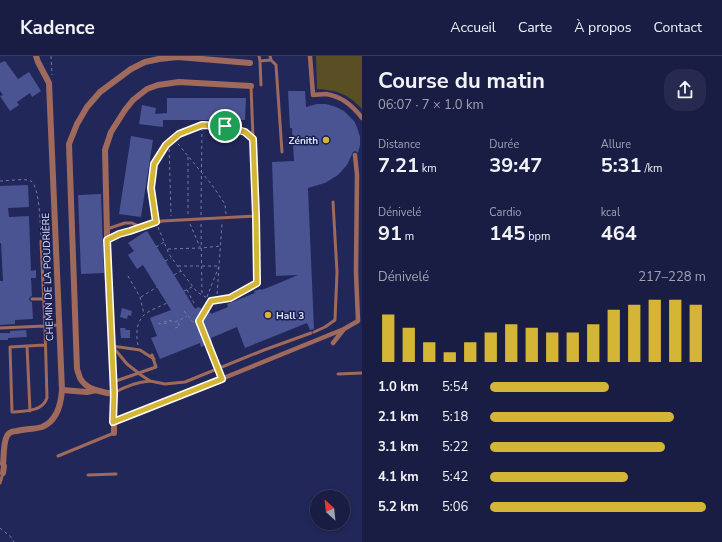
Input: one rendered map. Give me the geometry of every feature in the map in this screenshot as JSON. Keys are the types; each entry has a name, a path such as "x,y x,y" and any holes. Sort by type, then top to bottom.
{"street":[{"name":"CHEMIN DE LA POUDRIÈRE","path":"1,472 4,466 2,446 7,436 12,432 42,427 51,421 61,402 60,325 49,83 36,56"},
{"path":"310,56 313,95 326,94 341,99 356,110 362,118"},
{"path":"114,394 96,390 86,385 81,380 77,369 70,144 77,124 87,107 100,92 131,69 145,62 178,57 250,63"},
{"path":"114,433 114,394 107,240 105,150 111,132 133,100 147,89 158,85 179,82 251,86"},
{"path":"113,422 344,329 358,321 356,272 357,174 355,155"},
{"path":"357,174 362,168"},
{"path":"333,343 344,329"},
{"path":"62,390 87,392 96,390"}],"lane":[{"path":"259,56 261,85"},
{"path":"260,62 270,58 276,65 282,152"},
{"path":"211,301 230,298 257,283 251,86"},
{"path":"114,394 122,388 138,382 150,381 165,384 185,382 325,328 335,320 337,272 333,202"},
{"path":"107,240 119,234 142,228 156,222 256,216"},
{"path":"107,229 125,222 132,223 142,228"},
{"path":"41,241 44,299 47,398 43,405 30,411 12,412 10,348 45,345"},
{"path":"32,299 44,299"},
{"path":"0,328 60,325"},
{"path":"27,346 30,411"},
{"path":"112,346 140,350 154,359"},
{"path":"112,346 127,364 150,381"},
{"path":"113,382 156,367 152,355"},
{"path":"338,374 362,373"},
{"path":"58,456 114,433"},
{"path":"0,482 1,472"},
{"path":"88,475 116,474"}],"path":[{"path":"49,83 52,75 52,56"},
{"path":"184,311 194,323 199,321 211,301 197,292 192,286 172,258 164,242 156,222 151,188 154,164 166,145 179,134 202,125 225,126 245,132 253,139"},
{"path":"202,125 202,295"},
{"path":"173,139 212,185 225,204 217,300"},
{"path":"169,143 171,221"},
{"path":"188,156 188,220 201,248"},
{"path":"0,181 26,180 31,181 36,187 40,215 41,241"},
{"path":"157,247 164,242"},
{"path":"167,249 221,246"},
{"path":"166,262 172,258"},
{"path":"178,266 219,266"},
{"path":"206,297 219,266"},
{"path":"174,275 181,271"},
{"path":"128,276 140,297 144,314"},
{"path":"184,291 192,286"},
{"path":"140,297 157,287"},
{"path":"187,290 194,303 192,304"},
{"path":"140,350 136,336 139,322 144,314 167,303"},
{"path":"159,323 165,323 169,320 177,321 188,316"},
{"path":"176,327 180,326 177,321"},
{"path":"199,321 218,369"},
{"path":"0,528 11,537 14,542"}],"shaded area":[{"path":"316,56 362,56 362,109 347,96 330,90 317,89"}],"building":[{"path":"5,61 18,79 29,72 41,91 32,97 30,93 17,102 19,105 10,111 0,96 3,95 0,91 0,63"},
{"path":"288,91 305,91 306,107 317,104 326,104 344,111 354,121 360,137 358,153 355,151 353,152 347,165 338,175 325,183 308,188 314,329 310,330 307,323 245,348 237,327 211,338 212,342 201,347 200,343 160,359 151,338 157,336 150,318 171,310 143,265 137,269 128,255 134,251 128,243 143,233 147,231 195,309 198,307 210,312 211,314 228,307 227,304 255,293 254,291 267,288 298,275 276,276 272,162 294,161"},
{"path":"167,98 246,98 245,120 163,120 163,127 139,124 142,105 156,108 155,114 167,113"},
{"path":"131,136 153,140 141,217 119,214"},
{"path":"28,185 29,207 8,208 9,217 29,216 31,271 36,270 36,278 31,278 32,296 29,299 32,302 33,319 15,320 15,324 0,325 0,281 3,281 0,243 0,186"},
{"path":"101,194 104,273 81,274 78,195"},
{"path":"122,308 132,311 131,316 128,315 127,319 120,317"},
{"path":"120,328 130,330 130,338 121,338"},
{"path":"26,330 27,337 0,340 0,333"}],"place":[{"name":"Zénith","path":"326,140"},
{"name":"Hall 3","path":"268,315"}],"route":[{"path":"202,125 225,126 245,132 253,139 257,283 230,298 211,301 199,321 222,379 113,422 114,394 107,240 119,234 142,228 156,222 151,188 154,164 166,145 179,134 202,125"}]}
